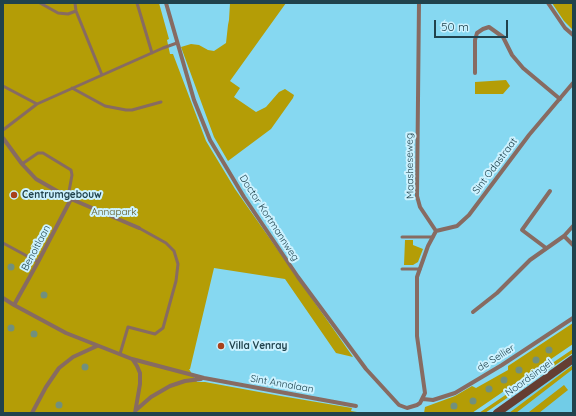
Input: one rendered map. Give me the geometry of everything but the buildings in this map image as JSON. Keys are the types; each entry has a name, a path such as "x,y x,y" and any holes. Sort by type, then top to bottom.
{"main road":[{"name":"Noordsingel","path":"497,413 573,359"}],"street":[{"name":"Doctor Kortmannweg","path":"166,3 194,100 210,140 244,197 298,277 366,368 399,405 411,408 423,399"},
{"name":"Maasheseweg","path":"419,3 417,196 420,207 436,231"},
{"path":"548,3 565,28 573,35"},
{"path":"475,73 475,40 477,33 489,27 503,37 512,55 523,68 560,99"},
{"name":"Sint Odastraat","path":"436,231 457,226 468,215 529,135 573,83"},
{"path":"3,138 22,164 36,179 69,198 139,228"},
{"path":"546,248 522,230 550,191"},
{"name":"Benoitlaan","path":"14,305 38,262 69,198"},
{"path":"473,312 497,292 530,260 564,236 573,226"},
{"path":"423,399 425,393 417,336 417,277 436,231"},
{"path":"564,236 573,245"},
{"name":"Sint Annalaan","path":"3,298 66,333 132,359 204,378 356,406"},
{"name":"de Seilier","path":"423,399 433,400 455,393 502,365 573,318"},
{"path":"32,413 46,387 59,368 73,357 98,346"},
{"name":"Sint Annalaan","path":"132,359 140,373 135,412"},
{"name":"Sint Annalaan","path":"135,412 150,397 170,386 185,381 204,378"}],"lane":[{"path":"40,3 58,13 68,14 76,11"},
{"path":"75,3 76,11 102,75"},
{"path":"137,3 152,52"},
{"path":"3,130 37,104 152,52 177,43"},
{"path":"3,86 37,104"},
{"path":"72,88 105,106 126,110 132,110 162,102"},
{"name":"Benoitlaan","path":"22,164 38,154 43,153 71,170 72,174 69,198"},
{"path":"120,354 128,327 155,334 163,328 176,281 178,264 174,251 166,243 139,228"},
{"path":"402,237 433,237"},
{"path":"3,243 38,262"},
{"path":"402,269 420,269"}],"shaded area":[{"path":"573,355 573,413 496,413"}],"green space":[{"name":"Annapark","path":"3,3 159,3 169,39 167,40 170,54 173,54 206,141 235,189 353,357 336,353 285,279 214,268 189,369 197,382 205,382 352,408 351,411 358,413 3,413"},
{"path":"230,3 286,3 230,81 240,88 234,97 256,112 266,107 279,92 285,89 294,95 271,129 228,161 214,137 181,47 191,44 199,45 208,50 214,51 226,43"},
{"path":"552,3 573,3 573,30 564,21"},
{"path":"506,80 510,86 503,94 475,94 475,82"},
{"path":"405,240 413,240 413,245 423,249 418,262 413,265 404,265"},
{"path":"573,323 573,344 472,413 424,413 425,407 455,396 472,386 476,388 508,370 508,366"},
{"path":"573,349 573,353 485,413 479,413"},
{"path":"573,365 573,369 516,413 509,413"},
{"path":"564,385 568,390 539,413 529,412"}],"place":[{"name":"Centrumgebouw","path":"14,195"},
{"name":"Villa Venray","path":"221,346"}]}
